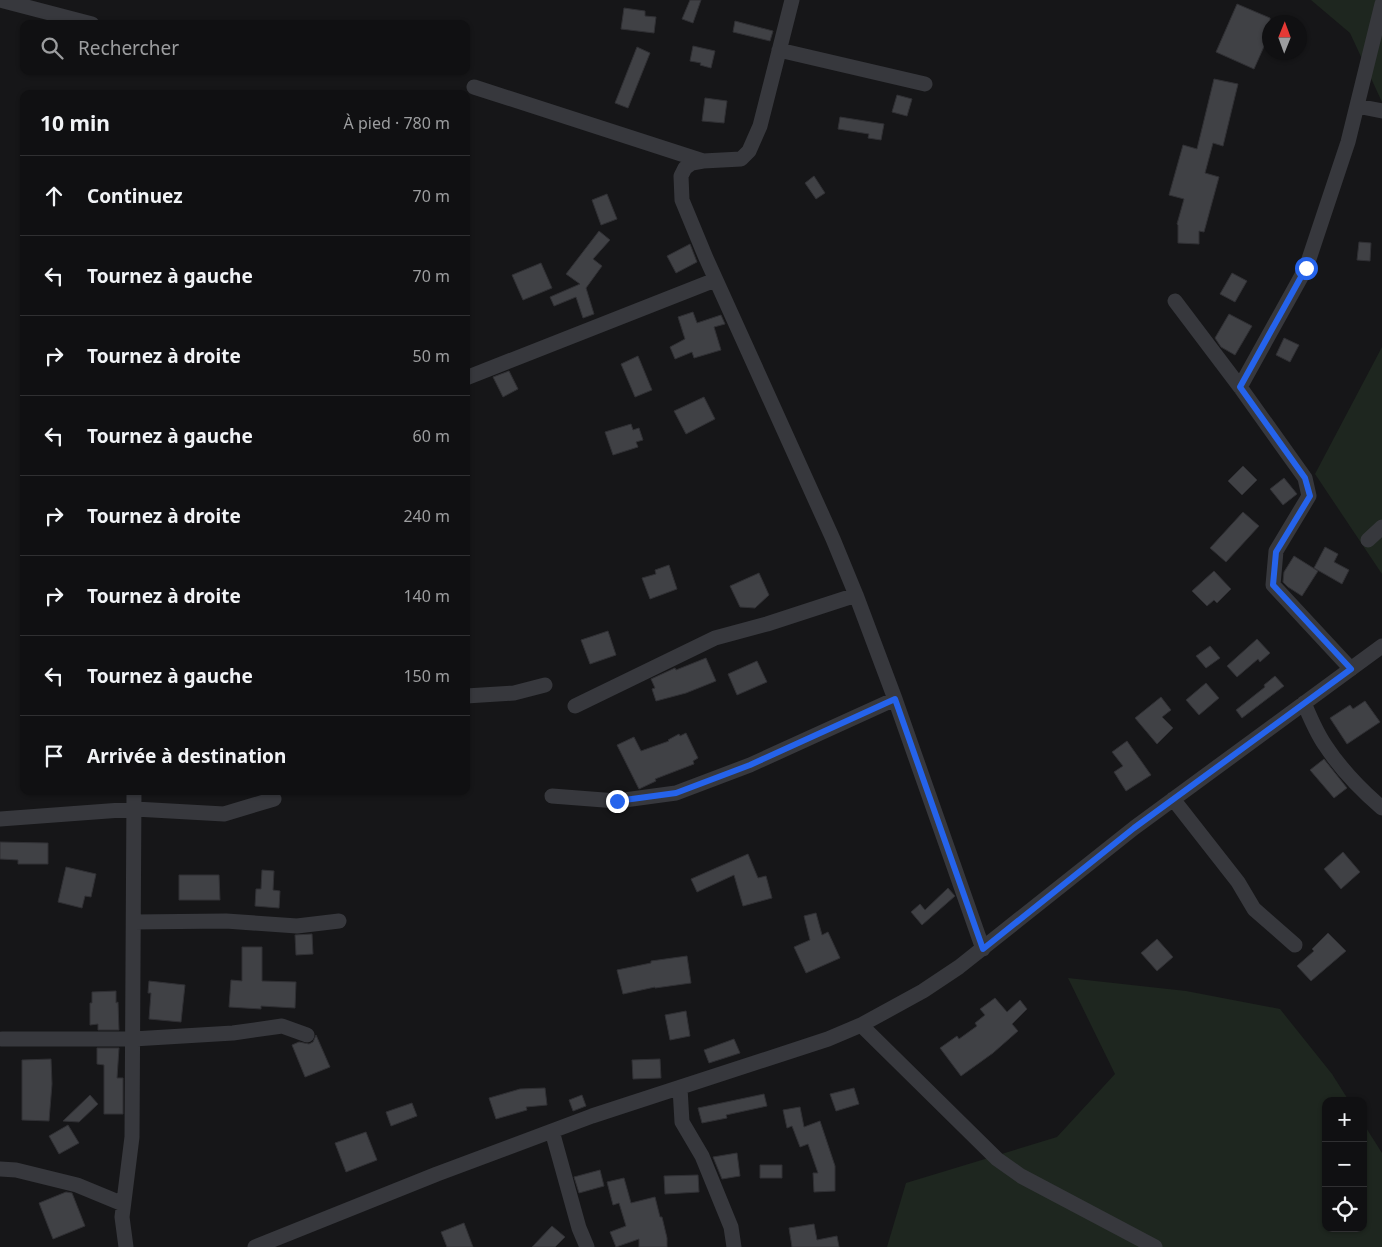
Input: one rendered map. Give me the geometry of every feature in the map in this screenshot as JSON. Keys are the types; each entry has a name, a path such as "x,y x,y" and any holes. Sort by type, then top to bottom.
{"street":[{"path":"0,0 77,20"},
{"path":"792,0 760,126 749,151 741,159 703,161 692,163 685,168 682,176 682,200 833,539 856,595 895,699 983,949"},
{"path":"1240,387 1306,268 1348,142 1382,4"},
{"path":"779,50 925,84"},
{"path":"474,87 703,161"},
{"path":"1357,106 1382,111"},
{"path":"470,376 716,280"},
{"path":"1175,302 1240,387 1305,478 1310,496 1276,552 1273,585 1351,669"},
{"path":"1368,540 1382,527"},
{"path":"575,706 715,638 767,624 856,595"},
{"path":"255,1247 437,1174 552,1131 828,1039 861,1025 923,991 983,949 1126,834 1382,646"},
{"path":"470,696 514,693 545,685"},
{"path":"552,796 617,801 676,793 750,765 895,699"},
{"path":"1304,703 1324,744 1335,759 1367,795 1382,808"},
{"path":"126,1247 122,1229 123,1204 132,1137 134,795"},
{"path":"0,819 135,809 224,814 274,799"},
{"path":"1173,799 1238,882 1254,909 1295,946"},
{"path":"134,922 226,921 297,926 339,921"},
{"path":"861,1025 997,1159 1022,1176 1155,1247"},
{"path":"2,1039 133,1039 233,1033 282,1026 307,1035"},
{"path":"680,1088 682,1122 702,1156 731,1227 734,1247"},
{"path":"552,1131 579,1228 587,1247"},
{"path":"0,1169 16,1170 77,1185 123,1204"}],"shaded area":[{"path":"1311,0 1382,0 1382,102 1350,33"},
{"path":"1382,347 1382,574 1315,474"},
{"path":"1068,978 1186,991 1280,1009 1332,1074 1346,1097 1322,1097 1322,1232 1367,1232 1367,1129 1382,1153 1382,1247 887,1247 906,1183 1057,1137 1115,1074"}],"building":[{"path":"690,0 701,0 693,23 682,19"},
{"path":"1237,4 1263,15 1262,51 1254,69 1216,52"},
{"path":"624,8 645,11 645,16 656,17 654,33 621,29"},
{"path":"735,21 773,31 770,41 733,32"},
{"path":"693,46 715,51 711,68 700,65 701,63 690,61"},
{"path":"637,47 650,53 628,108 615,103"},
{"path":"1214,79 1238,84 1223,146 1213,143 1205,173 1219,177 1204,232 1199,231 1199,244 1178,243 1177,224 1184,199 1169,195 1183,145 1197,149"},
{"path":"897,95 912,99 907,116 892,112"},
{"path":"705,98 727,101 724,123 702,121"},
{"path":"840,117 884,124 881,140 868,138 869,134 838,129"},
{"path":"814,176 825,193 816,199 805,183"},
{"path":"607,194 617,219 601,225 592,200"},
{"path":"599,231 610,240 593,259 602,266 586,288 594,314 583,318 576,297 554,306 550,297 580,284 566,274"},
{"path":"1359,242 1371,243 1370,261 1357,260"},
{"path":"690,244 697,262 676,273 667,256"},
{"path":"541,263 552,288 523,300 512,275"},
{"path":"1232,273 1247,281 1235,302 1220,294"},
{"path":"693,312 697,323 721,315 725,324 714,327 721,350 694,358 692,352 675,359 670,347 685,339 678,317"},
{"path":"1229,314 1252,326 1235,355 1221,347 1215,338"},
{"path":"1284,338 1299,345 1290,362 1276,355"},
{"path":"638,356 652,390 635,397 621,364"},
{"path":"509,371 518,389 503,397 493,377"},
{"path":"704,397 715,419 686,434 674,411"},
{"path":"631,424 633,430 639,428 643,440 636,442 638,447 613,455 605,432"},
{"path":"1243,466 1257,480 1242,495 1228,481"},
{"path":"1284,478 1297,494 1283,505 1270,489"},
{"path":"1243,512 1259,526 1226,562 1210,548"},
{"path":"1325,547 1338,554 1334,562 1349,570 1342,584 1314,568"},
{"path":"1294,556 1318,571 1302,596 1283,582 1284,572"},
{"path":"669,565 677,589 650,599 642,578 656,574 655,570"},
{"path":"1214,571 1231,589 1217,603 1214,600 1207,606 1192,591"},
{"path":"759,573 769,595 755,608 740,607 730,586"},
{"path":"608,631 616,655 590,664 581,640"},
{"path":"1257,639 1270,653 1260,662 1258,659 1237,677 1227,666"},
{"path":"1210,646 1220,658 1206,668 1196,656"},
{"path":"706,658 716,681 686,693 656,701 652,689 655,688 651,679 675,668 676,670"},
{"path":"757,661 767,682 737,695 728,674"},
{"path":"1275,676 1284,686 1242,718 1236,710 1265,687 1264,685"},
{"path":"1206,683 1219,698 1199,715 1186,700"},
{"path":"1161,697 1171,710 1162,717 1173,728 1157,744 1135,718"},
{"path":"1365,701 1380,722 1347,744 1330,718 1350,705 1353,709"},
{"path":"686,733 698,758 693,761 694,764 655,779 656,781 639,789 617,745 634,737 641,751 669,741 679,734 680,736"},
{"path":"1127,741 1151,775 1126,791 1114,772 1123,766 1112,752"},
{"path":"1324,759 1347,788 1334,798 1310,770"},
{"path":"0,842 48,843 48,864 18,864 18,860 0,859"},
{"path":"1343,852 1360,872 1341,889 1324,869"},
{"path":"748,854 758,878 766,876 772,898 743,906 734,875 697,892 691,879"},
{"path":"66,867 96,874 91,897 85,896 82,908 58,902"},
{"path":"262,870 274,871 273,890 280,891 279,908 255,906 256,889 261,889"},
{"path":"179,875 219,875 220,900 179,900"},
{"path":"948,888 955,896 922,925 911,912 920,904 925,910"},
{"path":"816,913 822,935 828,932 840,958 806,973 794,947 810,940 804,916"},
{"path":"1328,933 1346,951 1311,981 1297,966 1314,951 1312,949"},
{"path":"312,934 313,954 296,955 295,935"},
{"path":"1157,939 1173,957 1157,971 1141,953"},
{"path":"242,947 262,947 262,981 296,982 295,1008 261,1006 261,1009 229,1007 231,980 242,981"},
{"path":"687,956 691,983 655,987 623,994 617,970 651,963 651,961"},
{"path":"149,981 185,985 181,1022 149,1019 151,993 148,993"},
{"path":"116,991 119,1030 98,1030 98,1024 90,1025 92,992"},
{"path":"995,998 1007,1012 1020,1000 1027,1009 1012,1024 1018,1031 993,1053 961,1076 940,1048 957,1036 959,1039 977,1026 975,1023 985,1015 980,1009"},
{"path":"686,1011 690,1036 670,1040 665,1015"},
{"path":"316,1035 330,1067 305,1077 292,1045 299,1042 309,1044 313,1042"},
{"path":"734,1039 740,1053 709,1063 704,1050"},
{"path":"97,1048 119,1048 117,1078 123,1078 123,1114 104,1114 104,1065 97,1064"},
{"path":"51,1059 52,1084 49,1121 22,1120 22,1060"},
{"path":"660,1059 661,1078 633,1079 632,1060"},
{"path":"545,1088 547,1105 526,1107 527,1110 496,1119 489,1098 520,1089"},
{"path":"854,1088 859,1104 836,1111 830,1094"},
{"path":"764,1094 767,1106 726,1115 727,1118 702,1123 698,1108"},
{"path":"90,1095 98,1104 79,1122 63,1121"},
{"path":"582,1095 586,1106 573,1111 569,1100"},
{"path":"412,1103 417,1116 391,1126 386,1112"},
{"path":"800,1107 804,1127 820,1121 835,1166 835,1191 814,1192 813,1173 818,1173 808,1144 800,1147 792,1126 787,1128 783,1110"},
{"path":"68,1125 79,1143 59,1154 49,1136"},
{"path":"366,1132 377,1160 346,1172 335,1143"},
{"path":"737,1153 740,1176 722,1179 713,1157"},
{"path":"760,1165 782,1165 782,1178 760,1178"},
{"path":"600,1170 604,1186 579,1193 574,1177"},
{"path":"698,1175 699,1192 665,1194 664,1176"},
{"path":"624,1178 631,1203 655,1197 660,1217 662,1217 667,1247 639,1247 639,1239 616,1247 610,1232 626,1226 619,1203 613,1205 607,1182"},
{"path":"66,1192 72,1193 85,1226 53,1239 39,1203"},
{"path":"464,1223 473,1247 447,1247 441,1232"},
{"path":"814,1224 817,1240 837,1236 839,1247 792,1247 789,1228"},
{"path":"552,1226 565,1237 555,1247 532,1247"}],"route":[{"path":"617,801 676,793 750,765 895,699 983,949 1134,828 1351,669 1273,585 1276,552 1310,496 1305,478 1240,387 1306,268"}]}
